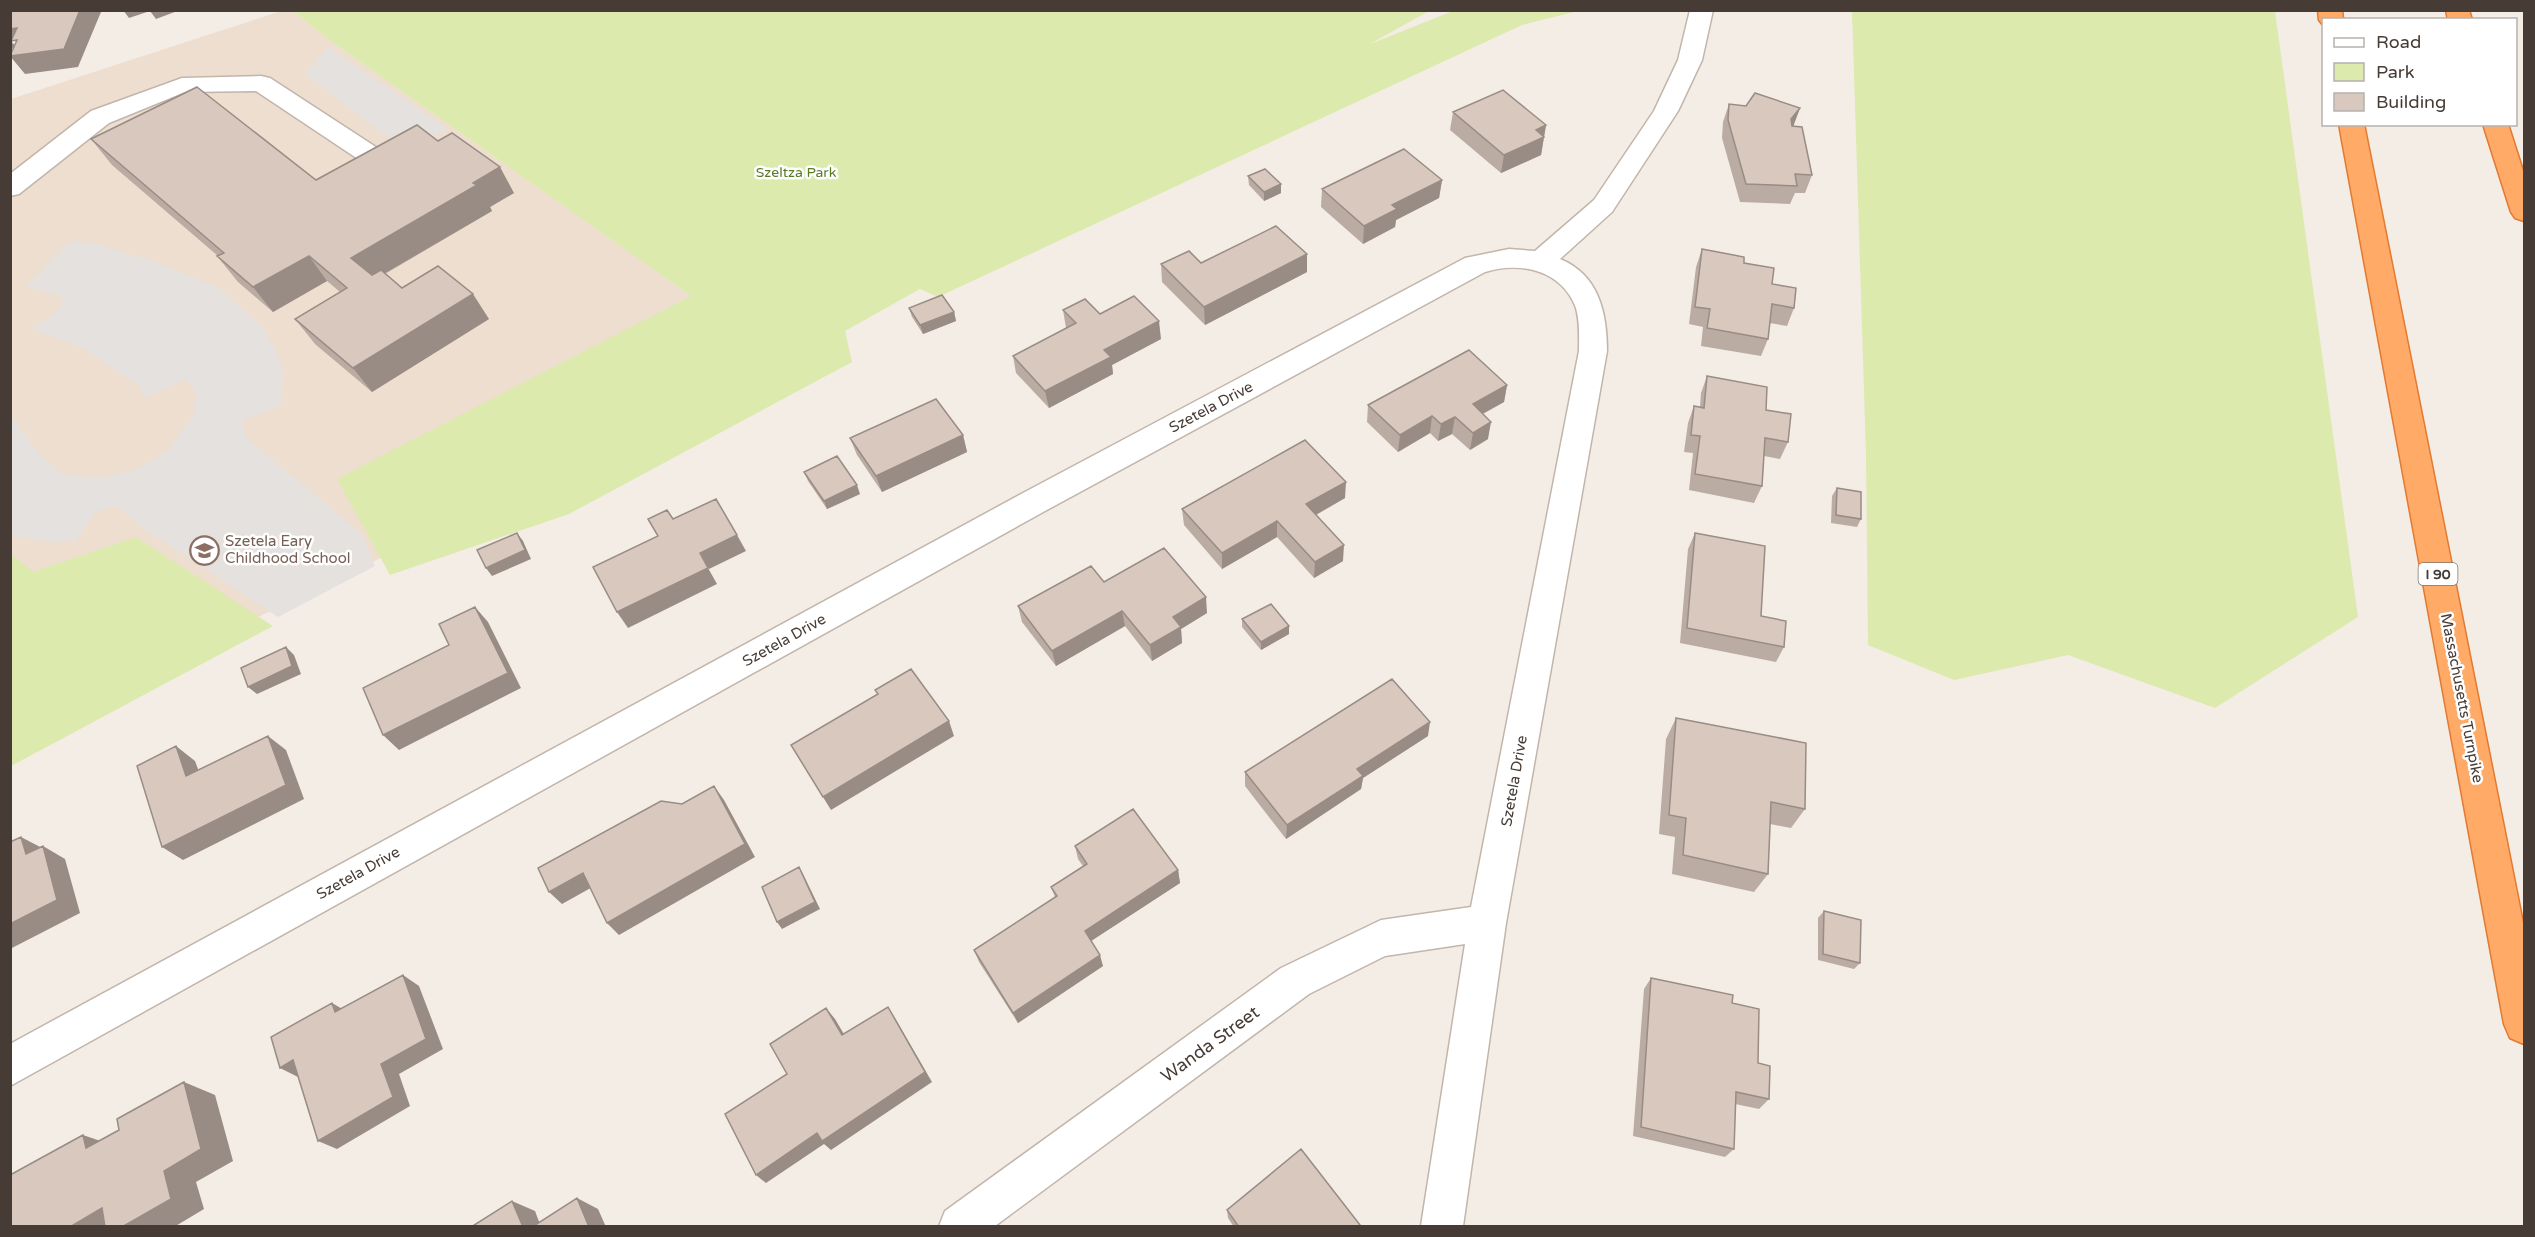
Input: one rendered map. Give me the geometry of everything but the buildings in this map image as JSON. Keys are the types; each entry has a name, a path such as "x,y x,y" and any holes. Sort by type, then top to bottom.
{"highway":[{"name":"Massachusetts Turnpike","path":"2352,126 2524,1024"},
{"path":"2496,126 2524,212"}],"street":[{"path":"1541,261 1603,206 1666,111 1690,60 1702,10"},
{"path":"10,188 100,117 182,85 261,83 373,158"},
{"name":"Szetela Drive","path":"10,1066 1013,514 1474,265 1502,258 1541,261 1564,272 1586,299 1593,321 1593,351 1487,923 1442,1227"},
{"name":"Wanda Street","path":"960,1227 1295,981 1380,938 1487,923"}],"shaded area":[{"name":"Szetela Eary Childhood School","path":"281,11 293,11 328,39 786,363 11,736 11,99"},
{"path":"328,47 448,129 407,151 305,74"},
{"path":"70,241 96,244 150,260 219,288 263,328 277,353 283,377 281,406 242,420 246,438 362,534 375,566 278,617 143,528 116,506 95,512 76,541 57,542 19,537 11,533 11,416 40,455 62,474 97,478 134,471 168,450 193,416 196,392 186,379 146,398 138,385 81,347 32,329 60,309 62,296 25,287"}],"green space":[{"name":"Szeltza Park","path":"293,11 1429,11 1370,44 1453,11 1578,11 1522,25 938,297 920,289 845,331 852,362 569,514 390,575 337,479 691,296 328,39"},
{"path":"1852,11 2275,11 2358,617 2215,708 2068,655 1954,680 1868,645 1866,454"},
{"path":"136,537 273,626 11,766 11,554 33,572"}],"place":[{"name":"Szetela Eary Childhood School","path":"204,550"}]}
